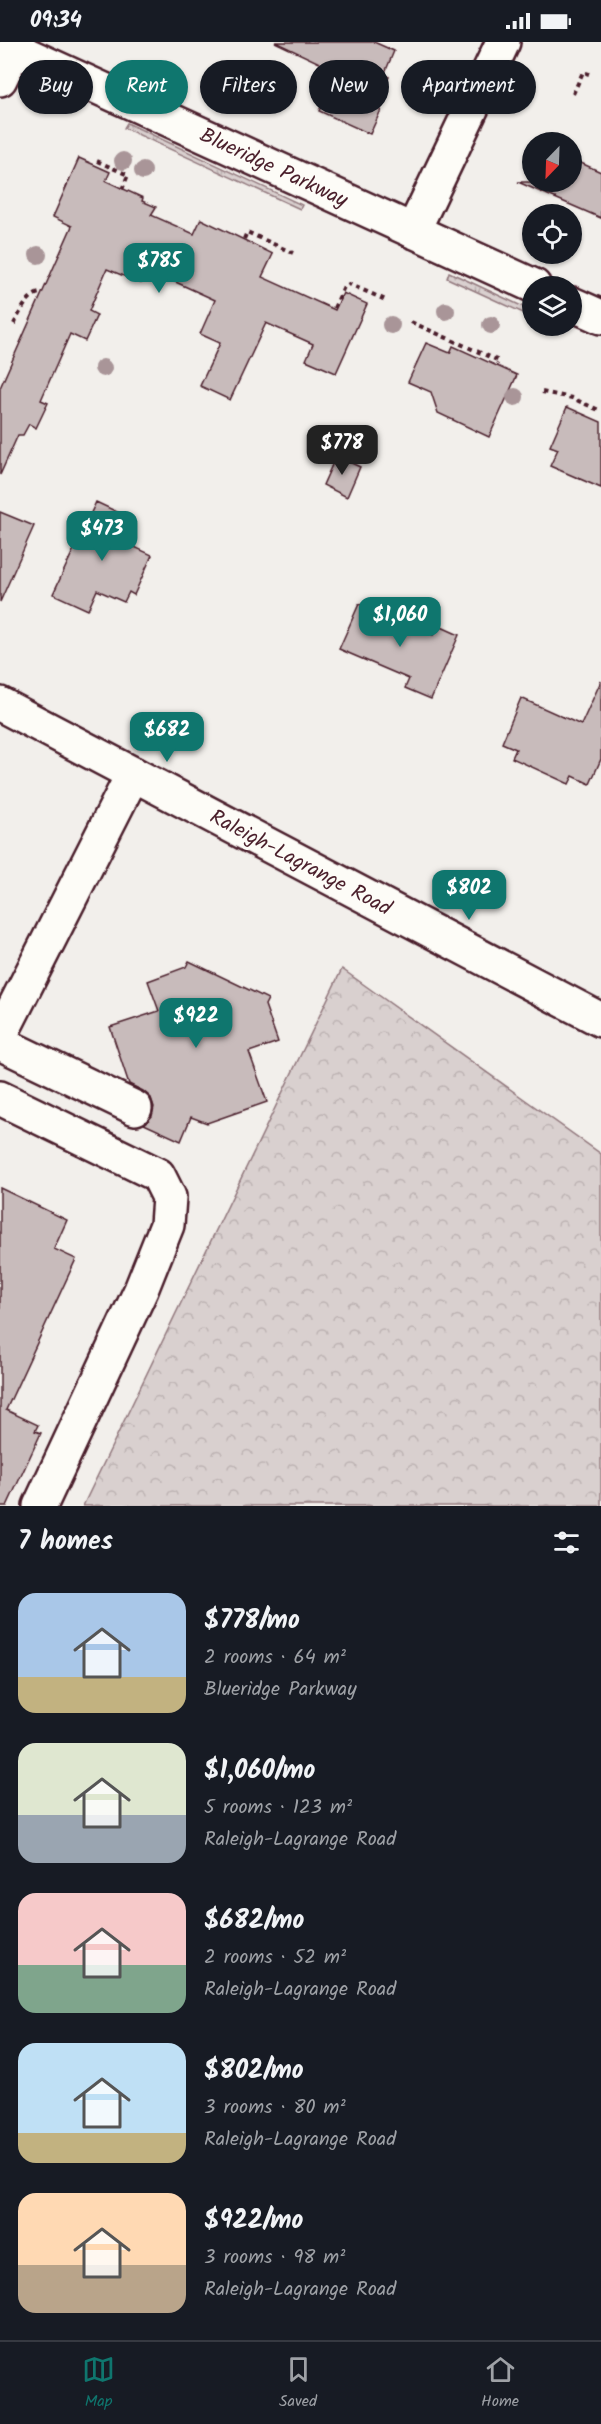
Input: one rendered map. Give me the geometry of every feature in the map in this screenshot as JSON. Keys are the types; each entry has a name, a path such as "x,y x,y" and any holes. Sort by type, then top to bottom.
{"street":[{"path":"413,231 503,42"},
{"path":"0,80 16,45"},
{"name":"Blueridge Parkway","path":"16,45 522,281"},
{"path":"582,309 601,318"},
{"name":"Raleigh-Lagrange Road","path":"0,704 601,1020"},
{"path":"0,1036 133,774"},
{"path":"0,1043 135,1108"},
{"path":"0,1098 158,1175 169,1197 167,1225 141,1290 40,1506"}],"path":[{"path":"573,94 583,72 589,74"},
{"path":"97,161 128,175 121,192"},
{"path":"244,239 247,232 293,253"},
{"path":"334,308 344,286 349,284 387,301"},
{"path":"14,324 29,299 34,294 40,293"},
{"path":"411,322 499,361 497,364"},
{"path":"542,392 572,398 601,411"}],"green space":[{"path":"127,123 302,205 300,209 124,128"},
{"path":"449,272 522,306 522,312 447,278"},
{"path":"342,969 601,1154 601,1506 83,1506"}],"building":[{"path":"275,42 374,42 394,51 389,63 389,60 313,60"},
{"path":"326,114 379,114 370,134"},
{"path":"79,158 110,172 106,181 143,198 142,201 156,207 151,215 194,234 201,219 273,254 262,277 335,310 343,293 367,304 336,373 306,360 313,344 266,323 230,400 200,386 220,343 200,334 215,300 147,269 141,283 107,269 89,311 97,315 85,341 70,334 41,400 48,403 36,428 29,424 23,435 18,435 0,475 0,388 72,226 53,217"},
{"path":"582,163 601,172 601,218 582,210 582,204 569,204 541,192 582,192"},
{"path":"426,343 450,353 453,346 517,375 489,437 438,413 431,392 408,382"},
{"path":"567,407 601,422 601,488 550,466 558,449 550,446"},
{"path":"336,456 360,467 347,497 323,485"},
{"path":"96,502 128,517 117,539 152,555 134,595 129,592 124,602 97,590 88,610 53,594"},
{"path":"0,512 34,526 0,602"},
{"path":"359,604 433,635 437,625 459,635 431,699 405,688 409,679 339,649"},
{"path":"601,681 601,759 590,784 573,776 569,784 512,758 516,749 502,743 521,698 581,725"},
{"path":"189,961 268,999 265,1005 278,1042 249,1052 267,1102 207,1123 191,1117 181,1141 144,1124 152,1116 154,1107 151,1098 129,1084 110,1027 159,1011 148,981 186,967"},
{"path":"0,1188 67,1220 54,1249 76,1259 6,1410 38,1425 35,1431 41,1433 7,1506 0,1506"}]}
